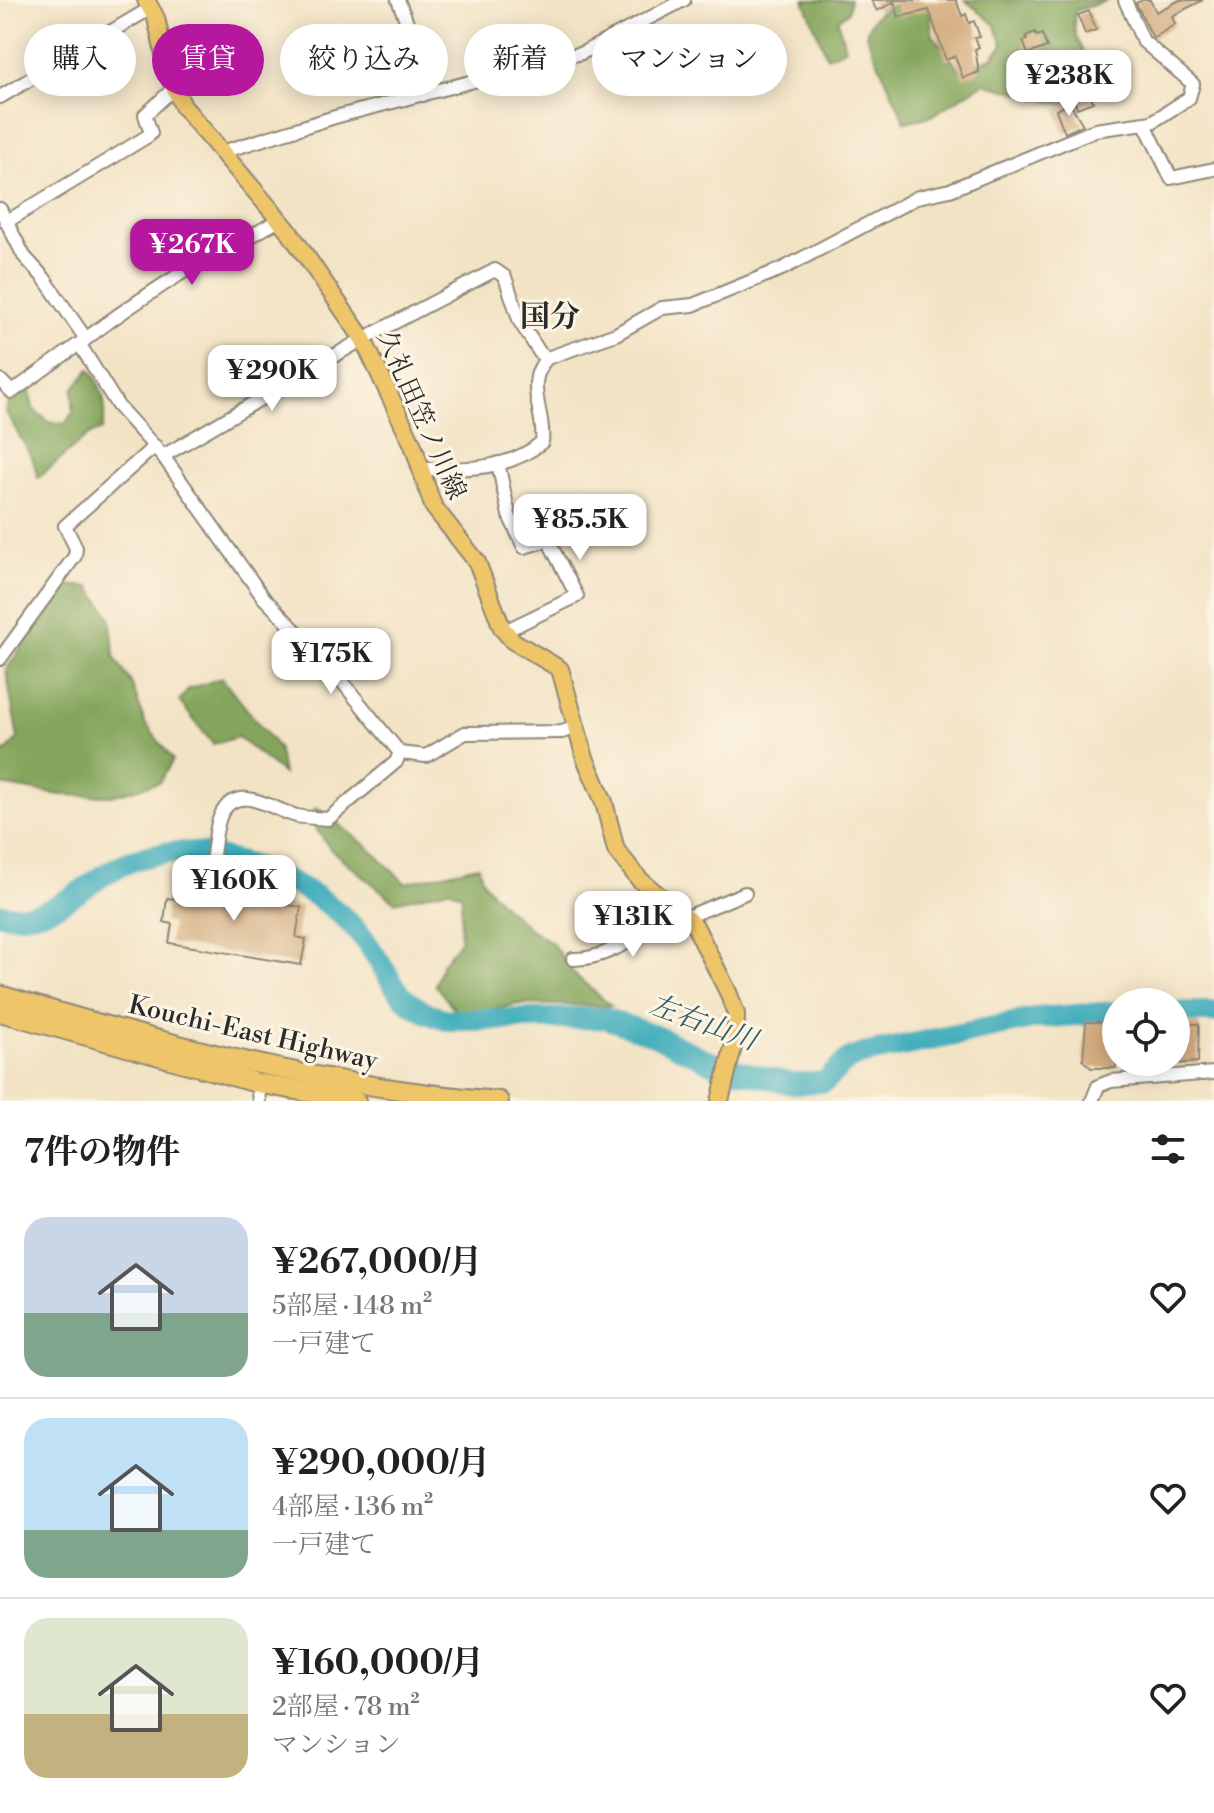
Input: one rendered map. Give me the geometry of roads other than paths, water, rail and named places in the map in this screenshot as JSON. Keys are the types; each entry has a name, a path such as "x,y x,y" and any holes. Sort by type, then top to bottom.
{"highway":[{"name":"Kouchi-East Highway","path":"0,995 151,1040 291,1073 414,1095 499,1101"},
{"name":"Kouchi-East Highway","path":"0,1012 258,1092 356,1101"}],"main road":[{"name":"久礼田笠ノ川線","path":"148,4 154,24"},
{"name":"久礼田笠ノ川線","path":"178,96 323,277 363,339 423,469 433,506 477,562 505,631"},
{"path":"505,631 513,641 560,669 585,758 604,802 616,850 639,879 683,914 701,938 736,1014 736,1035 722,1082 720,1101"}],"street":[{"path":"398,0 408,24"},
{"path":"448,88 582,53 684,0"},
{"path":"423,469 482,468 518,457 542,442 543,431 535,388 540,366 547,358 616,334 662,308 693,305 784,268 918,197 950,190 1095,130 1145,124 1183,103 1193,92 1193,84 1143,41 1125,0"},
{"path":"0,97 148,4"},
{"path":"165,96 145,115 151,133 148,136 3,216 24,256 44,278 83,342 118,406 159,451 263,597 327,663 400,753 426,756 465,733 562,732 576,727"},
{"path":"222,152 231,146 419,96"},
{"path":"1145,124 1171,178 1214,169"},
{"path":"0,380 12,392 124,309 198,263 223,241 232,247 279,220"},
{"path":"0,659 75,556 76,548 65,526 159,451 495,270 505,277 520,322 532,342 547,358"},
{"path":"498,463 509,515 524,547 548,540 577,596 505,631"},
{"path":"213,860 221,816 234,802 257,800 296,816 328,819 396,762 400,753"},
{"path":"573,959 585,960 614,950 683,914 745,893"},
{"path":"1092,1101 1098,1086 1111,1081 1214,1073"}],"waterway":[{"name":"左右山川","path":"0,914 30,914 56,906 115,868 139,858 178,852 204,854 249,865 315,895 352,925 406,999 429,1014 446,1020 605,1018 656,1036 719,1066 792,1084 824,1082 848,1060 863,1054 1037,1018 1102,1013"},
{"name":"左右山川","path":"1190,1012 1214,1012"}],"district":[{"name":"国分","path":"550,317"}]}
